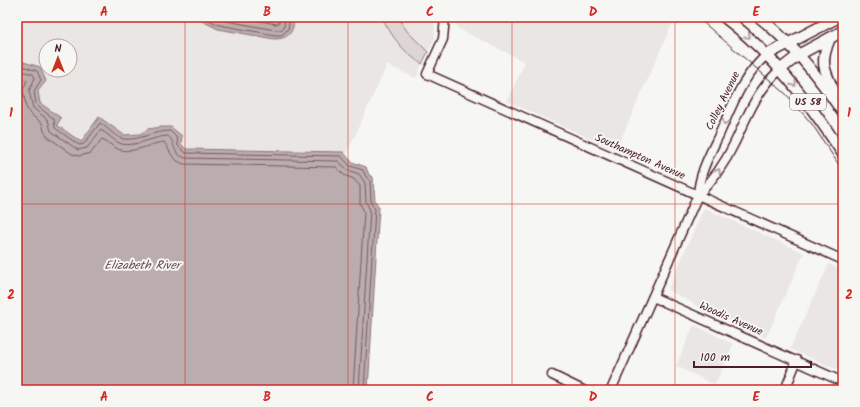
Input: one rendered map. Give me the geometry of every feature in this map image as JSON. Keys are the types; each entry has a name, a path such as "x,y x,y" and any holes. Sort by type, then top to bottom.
{"main road":[{"name":"US 58","path":"724,17 768,54 803,96 843,154"},
{"name":"US 58","path":"759,17 800,54 820,79 843,113"},
{"name":"Colley Avenue","path":"768,54 839,17"},
{"name":"Colley Avenue","path":"781,69 800,54 843,31"},
{"path":"830,38 825,51 823,65 843,109"}],"street":[{"name":"Southampton Avenue","path":"445,17 445,33 429,71 843,260"},
{"name":"Colley Avenue","path":"611,390 698,195 700,178 738,94 752,71 768,54"},
{"name":"Colley Avenue","path":"698,195 710,183 727,157 761,91 781,69"},
{"name":"Woodis Avenue","path":"653,297 797,360 843,382"},
{"path":"785,390 797,360"},
{"path":"552,375 583,390"}],"shaded area":[{"path":"22,17 382,17 396,41 409,55 422,64 416,78 387,65 346,155 352,162 343,152 186,149 181,144 148,129 140,134 81,142 57,125 60,120 40,103 38,91 39,78 78,78 78,38 38,38 38,66 17,60"},
{"path":"382,17 398,17 407,31 428,52 422,64 409,55 399,44"},
{"path":"398,17 434,17 435,37 428,52 407,31"},
{"path":"456,17 675,17 616,150 507,101 525,62 457,28"},
{"path":"704,208 804,253 766,338 693,304 668,290"},
{"path":"829,264 843,271 843,372 790,349"},
{"path":"694,325 733,344 715,385 676,366"}],"water":[{"path":"17,17 22,17 17,52"},
{"path":"194,17 294,17 294,22 290,34 283,38 274,39 218,29"},
{"name":"Elizabeth River","path":"17,60 38,66 38,78 45,78 46,81 38,91 40,103 61,118 57,125 81,142 99,117 124,135 140,134 148,129 171,127 182,136 181,144 186,149 343,152 352,162 366,167 369,175 373,177 375,201 379,207 368,390 17,390"}],"tram line":[{"path":"697,17 786,94 812,124 843,171"}]}
